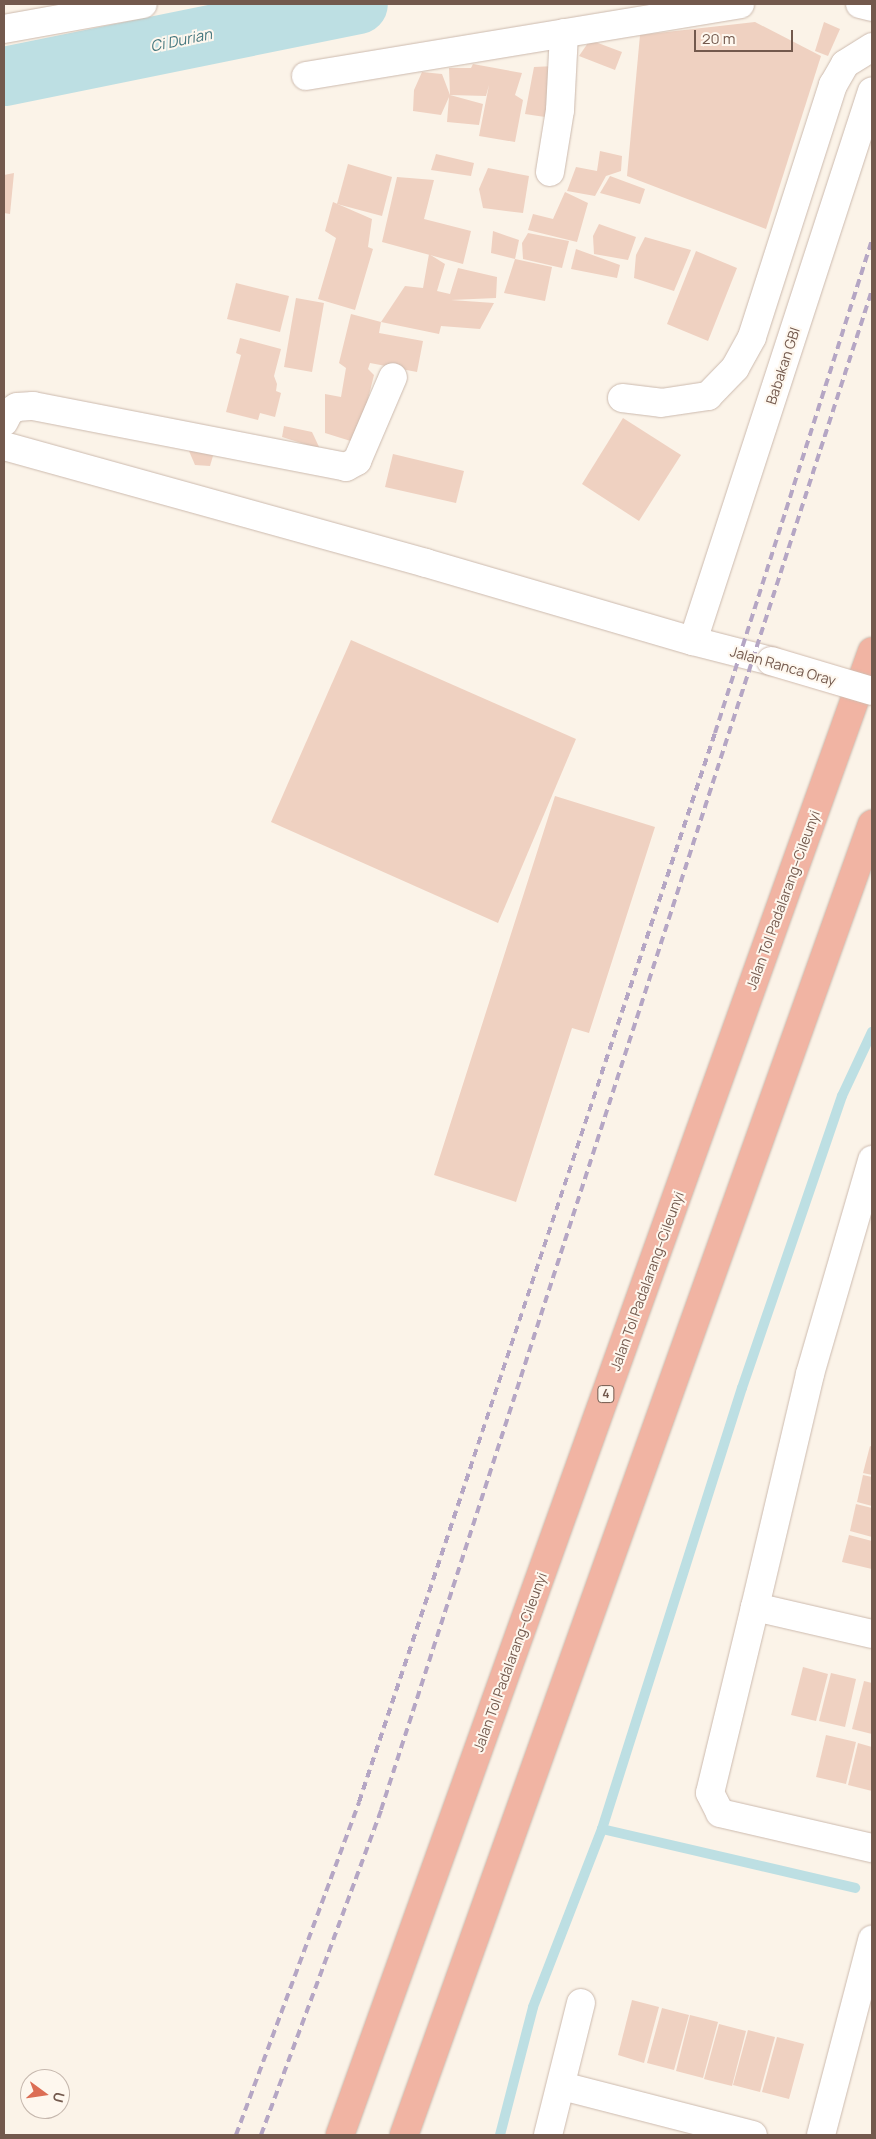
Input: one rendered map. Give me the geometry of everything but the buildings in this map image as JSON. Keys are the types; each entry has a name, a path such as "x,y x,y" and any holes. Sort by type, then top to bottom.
{"highway":[{"name":"Jalan Tol Padalarang–Cileunyi","path":"340,2135 872,652"},
{"path":"404,2135 872,824"}],"street":[{"path":"4,29 143,4"},
{"path":"306,76 740,4"},
{"path":"860,4 872,7"},
{"path":"550,172 560,110 564,33"},
{"path":"622,398 661,403 708,396 735,368 752,337 833,85 845,64 872,47"},
{"name":"Babakan GBI","path":"694,641 872,91"},
{"path":"4,422 9,412 17,407 34,406 346,467 357,461 393,377"},
{"name":"Jalan Ranca Oray","path":"4,446 426,562 872,691"},
{"path":"872,1160 810,1374 755,1607 710,1784 714,1807 720,1812 872,1848"},
{"path":"755,1607 872,1634"},
{"path":"821,2135 872,1940"},
{"path":"548,2135 562,2086 581,2003"},
{"path":"562,2086 754,2135"}],"waterway":[{"name":"Ci Durian","path":"4,76 358,4"},
{"path":"500,2135 533,2007 602,1829 742,1388 842,1096 872,1032"},
{"path":"602,1829 855,1888"}],"railway":[{"path":"236,2135 359,1802 715,733 872,240"},
{"path":"261,2135 381,1810 872,290"}]}
